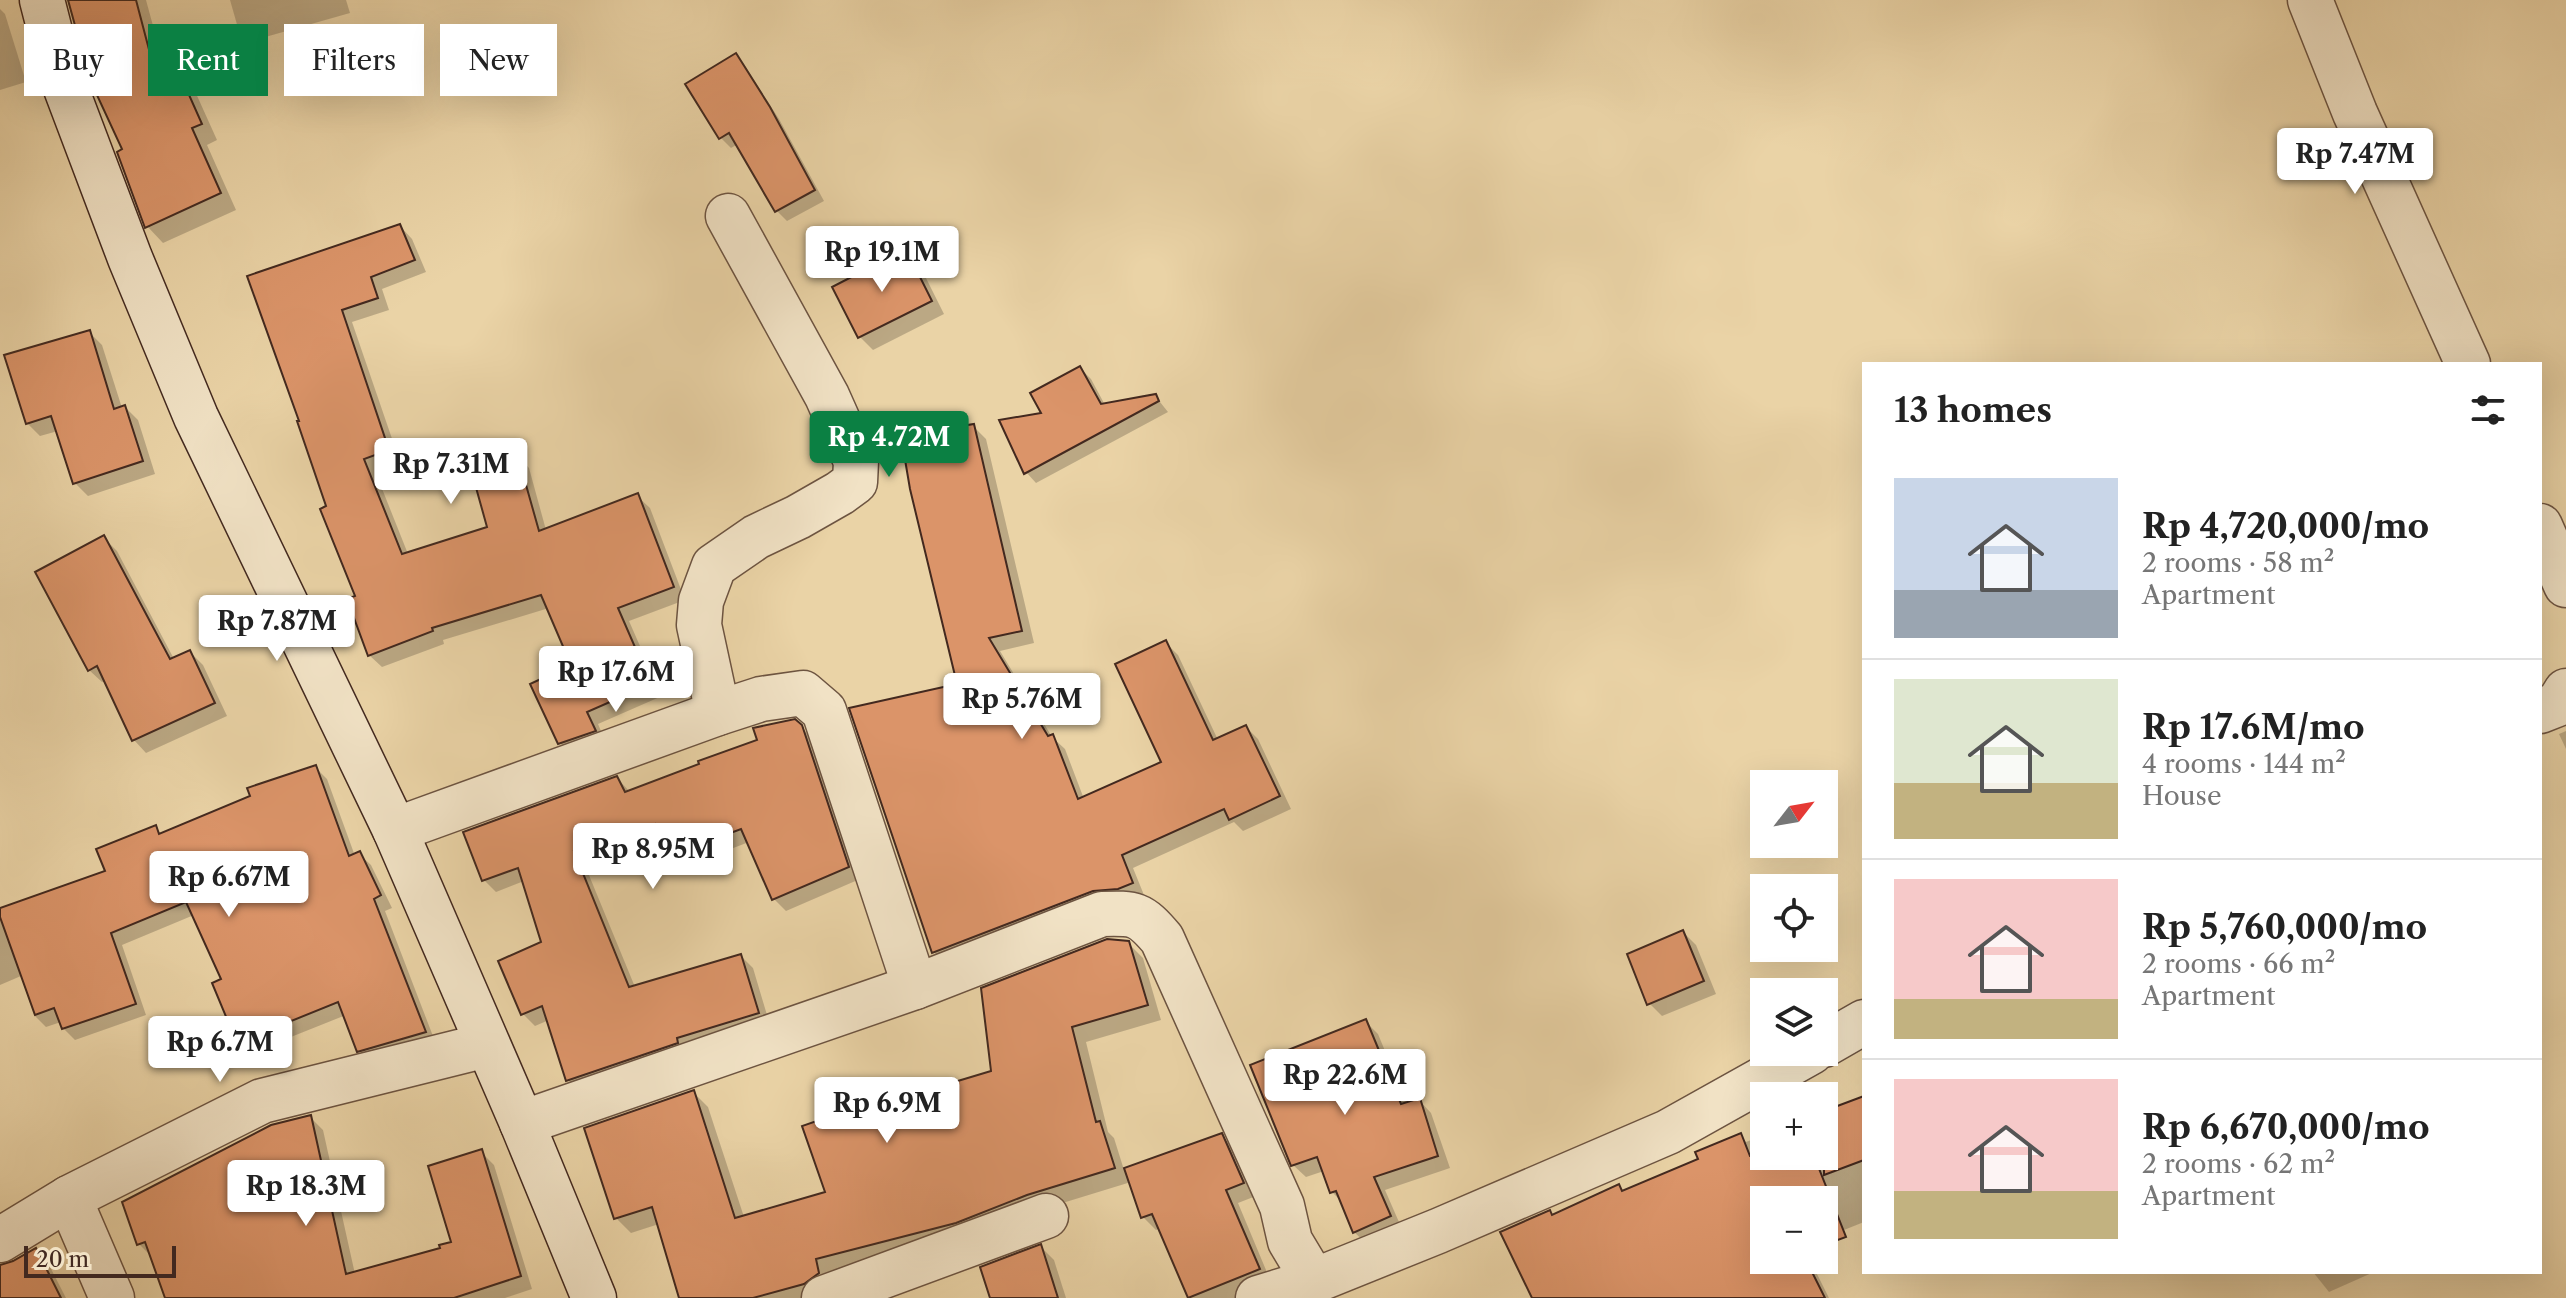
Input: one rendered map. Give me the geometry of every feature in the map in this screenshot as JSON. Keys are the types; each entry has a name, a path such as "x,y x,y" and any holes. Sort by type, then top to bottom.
{"street":[{"path":"42,0 62,78 130,258 196,417 395,830 594,1298"},
{"path":"2310,0 2355,113 2467,362"},
{"path":"718,713 699,625 701,601 714,566 756,537 798,517 855,482 856,461 827,396 728,216"},
{"path":"2542,531 2566,585"},
{"path":"2542,710 2558,704 2566,691"},
{"path":"395,830 718,713 761,699 803,693 824,711 915,987"},
{"path":"522,1123 915,987 1102,914 1132,913 1149,924 1162,939 1282,1206 1290,1241 1309,1290"},
{"path":"1838,1037 1862,1023"},
{"path":"0,1240 69,1198 262,1101 487,1045"},
{"path":"1258,1298 1309,1290 1668,1132 1786,1066"},
{"path":"69,1198 112,1298"},
{"path":"824,1298 1046,1216"}],"building":[{"path":"68,0 136,0 148,46 148,96 190,96 202,124 192,128 221,193 145,228 117,152 122,149 97,96 132,96 132,24 75,24"},
{"path":"736,53 770,107 815,190 775,212 729,133 719,139 685,84"},
{"path":"400,224 415,260 371,277 378,298 342,310 389,450 364,459 402,554 487,527 470,466 517,453 539,531 638,493 674,587 618,608 651,684 587,712 596,731 558,744 530,684 571,665 541,595 432,628 433,631 368,656 347,599 355,596 320,509 326,506 247,276"},
{"path":"906,249 932,301 858,338 832,287"},
{"path":"90,330 114,409 125,405 143,461 73,484 51,416 26,424 4,355"},
{"path":"1080,366 1101,404 1156,394 1159,401 1024,474 999,420 1041,413 1030,393"},
{"path":"974,424 1022,631 989,638 1048,736 1053,734 1078,799 1161,762 1115,664 1166,640 1213,740 1246,725 1280,796 1229,820 1224,809 1122,855 1133,883 1118,889 1093,891 932,953 849,708 957,684 910,489 901,436"},
{"path":"104,535 170,659 190,650 215,703 132,741 97,666 88,671 35,572"},
{"path":"795,719 802,725 849,867 772,900 741,829 667,857 655,824 574,851 629,987 741,954 759,1013 677,1038 678,1043 566,1081 542,1006 521,1015 498,961 541,942 518,868 482,881 463,832 617,776 625,792 757,740 753,728"},
{"path":"316,765 349,856 360,851 381,895 374,899 426,1032 357,1052 338,1002 237,1043 212,983 221,979 186,902 111,933 136,1004 62,1029 54,1008 35,1015 0,917 0,908 105,871 96,849 156,825 159,834 250,796 247,788"},
{"path":"1683,930 1704,981 1647,1005 1627,954"},
{"path":"1107,939 1129,941 1148,1005 1072,1027 1096,1122 1100,1121 1115,1168 1027,1195 956,1223 816,1259 819,1273 804,1284 753,1298 679,1298 652,1207 614,1219 584,1128 694,1090 735,1218 825,1192 802,1126 857,1107 858,1111 991,1071 981,988"},
{"path":"1366,1019 1401,1104 1420,1098 1438,1156 1374,1177 1391,1216 1353,1233 1336,1191 1330,1193 1317,1157 1291,1166 1250,1065"},
{"path":"1862,1097 1862,1161 1838,1170 1838,1106"},
{"path":"311,1115 346,1274 440,1248 439,1245 451,1242 428,1166 482,1149 521,1276 454,1298 165,1298 145,1242 137,1245 122,1202 271,1125"},
{"path":"1222,1133 1244,1183 1226,1190 1260,1269 1188,1298 1152,1214 1141,1218 1124,1168"},
{"path":"1741,1133 1750,1156 1750,1170 1820,1170 1826,1186 1750,1186 1750,1274 1813,1274 1825,1298 1532,1298 1500,1232 1550,1210 1552,1215 1619,1184 1622,1191 1698,1159 1695,1152"},
{"path":"1838,1217 1846,1237 1838,1240"},
{"path":"1041,1244 1058,1298 990,1298 980,1267"},
{"path":"36,1248 61,1298 0,1298 0,1265"}]}
